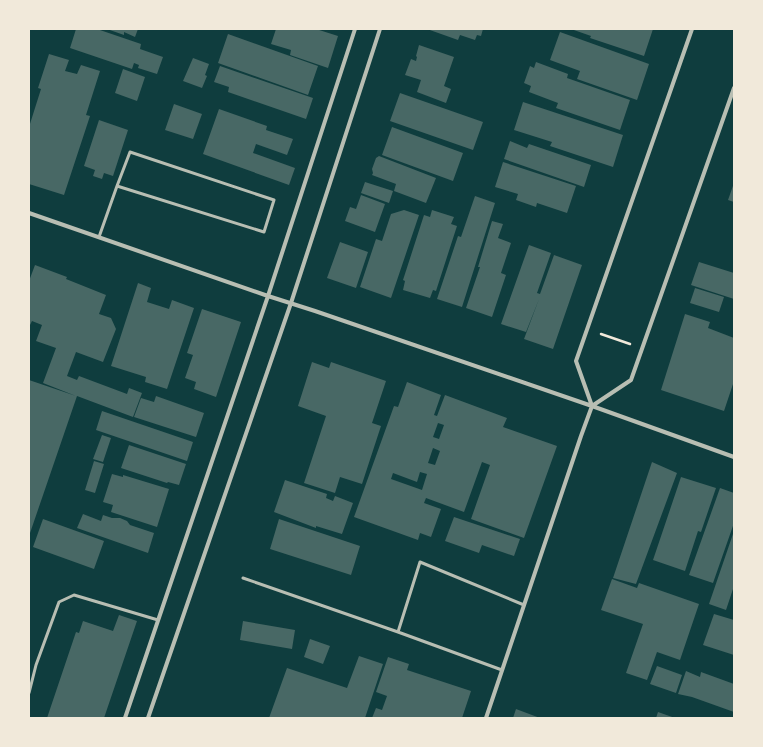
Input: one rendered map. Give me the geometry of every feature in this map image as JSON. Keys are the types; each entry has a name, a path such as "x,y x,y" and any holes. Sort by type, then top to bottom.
{"street":[{"path":"124,718 268,296 355,29"},
{"path":"148,718 291,303 380,29"},
{"path":"592,406 576,361 692,29"},
{"path":"486,718 592,406 631,380 734,88"},
{"path":"29,213 592,406 734,457"}],"lane":[{"path":"99,237 117,186 130,152 274,200 264,232 117,186"},
{"path":"398,632 420,562 524,605"},
{"path":"243,578 502,670"},
{"path":"29,692 36,665 59,602 74,595 158,620"}],"path":[{"path":"587,329 643,349"}],"building":[{"path":"76,29 97,29 141,44 140,49 163,57 157,74 138,68 139,65 134,63 132,69 70,48"},
{"path":"107,29 138,29 135,37 124,32 124,35"},
{"path":"276,29 316,29 338,36 328,68 290,55 291,50 271,44"},
{"path":"427,29 483,29 481,36 477,35 475,40 460,35 458,40"},
{"path":"571,29 653,29 644,56 590,38 591,36"},
{"path":"560,32 649,64 637,100 577,79 580,71 550,60"},
{"path":"228,34 318,66 308,95 218,63"},
{"path":"419,45 454,57 444,86 451,89 446,103 417,92 421,80 405,75 411,59 416,61"},
{"path":"49,54 69,60 65,71 77,74 81,65 100,71 86,115 90,116 64,195 29,184 29,127 41,89 38,88"},
{"path":"193,58 209,64 205,75 207,76 202,88 183,81"},
{"path":"536,62 568,74 567,78 630,100 620,130 556,108 558,103 529,92 531,86 524,83 530,66 534,68"},
{"path":"220,66 313,98 306,119 228,92 229,87 214,82"},
{"path":"123,69 145,77 137,101 115,93"},
{"path":"400,93 483,122 473,150 390,121"},
{"path":"523,102 623,135 613,167 550,146 552,142 514,130"},
{"path":"174,104 202,114 193,139 165,130"},
{"path":"219,109 267,126 266,130 293,139 287,155 256,144 253,153 295,168 289,185 203,154"},
{"path":"99,120 128,130 113,176 104,173 102,179 93,176 95,170 84,166"},
{"path":"392,127 463,153 453,181 382,155"},
{"path":"510,141 527,148 529,144 591,165 584,187 504,159"},
{"path":"379,156 436,178 426,203 394,191 396,184 372,175 372,169 376,158"},
{"path":"503,162 576,186 567,213 537,203 536,207 516,200 518,194 495,187"},
{"path":"365,182 393,191 389,203 361,193"},
{"path":"734,183 734,202 728,200"},
{"path":"361,195 385,204 375,232 345,221 350,207 356,209"},
{"path":"475,196 495,203 462,307 437,299 458,236 461,237"},
{"path":"404,210 419,215 391,298 360,287 376,239 382,241 391,214"},
{"path":"432,210 454,217 451,224 457,226 436,291 433,290 430,298 403,290 405,281 403,280 424,215 430,217"},
{"path":"492,221 503,224 498,238 511,243 501,273 506,275 492,317 466,308 480,267 478,267"},
{"path":"340,242 368,252 356,288 327,278"},
{"path":"529,245 551,253 537,293 540,294 554,255 582,265 553,349 524,339 539,299 526,332 501,324"},
{"path":"699,262 734,273 734,299 691,285"},
{"path":"35,265 67,277 66,279 106,295 99,314 111,318 116,329 103,362 76,352 67,376 77,380 79,376 127,394 129,388 142,393 133,417 77,396 29,536 29,380 76,396 43,383 56,348 36,341 42,325 32,321 29,327 29,281"},
{"path":"138,283 151,288 147,302 169,309 172,300 194,308 167,389 145,382 146,377 111,366"},
{"path":"695,288 724,297 719,312 690,303"},
{"path":"202,309 241,322 216,397 194,389 196,382 185,378 193,355 187,353"},
{"path":"685,314 710,322 708,328 734,338 734,381 724,411 661,390"},
{"path":"312,362 329,368 331,362 386,381 372,423 381,426 362,484 340,477 335,493 304,483 326,416 298,406"},
{"path":"407,382 441,395 434,415 437,416 445,395 507,418 503,427 557,446 524,538 471,519 490,465 482,462 464,512 426,498 424,503 441,509 431,537 420,533 418,540 354,517 394,406 398,407","holes":["438,423 444,425 439,439 433,437","433,448 440,451 435,465 428,463","420,472 427,474 422,490 391,479 393,473 417,482"]},
{"path":"156,396 204,413 196,437 134,417 141,398 154,402"},
{"path":"102,411 193,442 187,461 96,430"},
{"path":"102,435 111,438 103,462 93,459"},
{"path":"129,445 186,464 179,485 167,483 121,468"},
{"path":"94,461 104,464 95,493 85,490"},
{"path":"652,462 677,473 636,584 613,578"},
{"path":"112,474 123,477 123,475 169,489 157,527 111,512 113,505 103,502"},
{"path":"681,477 716,488 701,532 698,531 685,571 653,560"},
{"path":"285,480 327,494 326,498 333,501 335,496 353,503 342,534 316,526 316,528 274,512"},
{"path":"720,488 734,493 734,523 713,583 689,575"},
{"path":"83,514 101,521 103,515 112,518 120,518 127,521 130,525 154,533 148,553 77,528"},
{"path":"454,517 520,539 514,556 482,545 479,553 445,541"},
{"path":"43,519 104,541 94,569 33,547"},
{"path":"279,519 360,546 351,575 270,549"},
{"path":"734,531 734,586 726,610 709,604"},
{"path":"612,579 637,588 639,583 699,604 680,660 657,652 647,680 626,673 643,624 601,610"},
{"path":"714,614 734,620 734,655 703,645"},
{"path":"119,615 137,621 104,718 47,718 76,632 79,633 83,621 113,631"},
{"path":"243,621 295,630 292,649 240,640"},
{"path":"310,639 330,646 323,664 304,657"},
{"path":"359,656 383,664 365,718 269,718 287,668 347,688"},
{"path":"388,657 409,664 407,670 471,691 462,718 372,718 376,708 382,710 387,696 376,692"},
{"path":"657,666 682,675 676,693 650,684"},
{"path":"686,671 700,677 701,672 734,684 734,712 692,697 678,694"},
{"path":"516,709 540,718 513,718"},
{"path":"658,712 675,718 656,718"}]}
